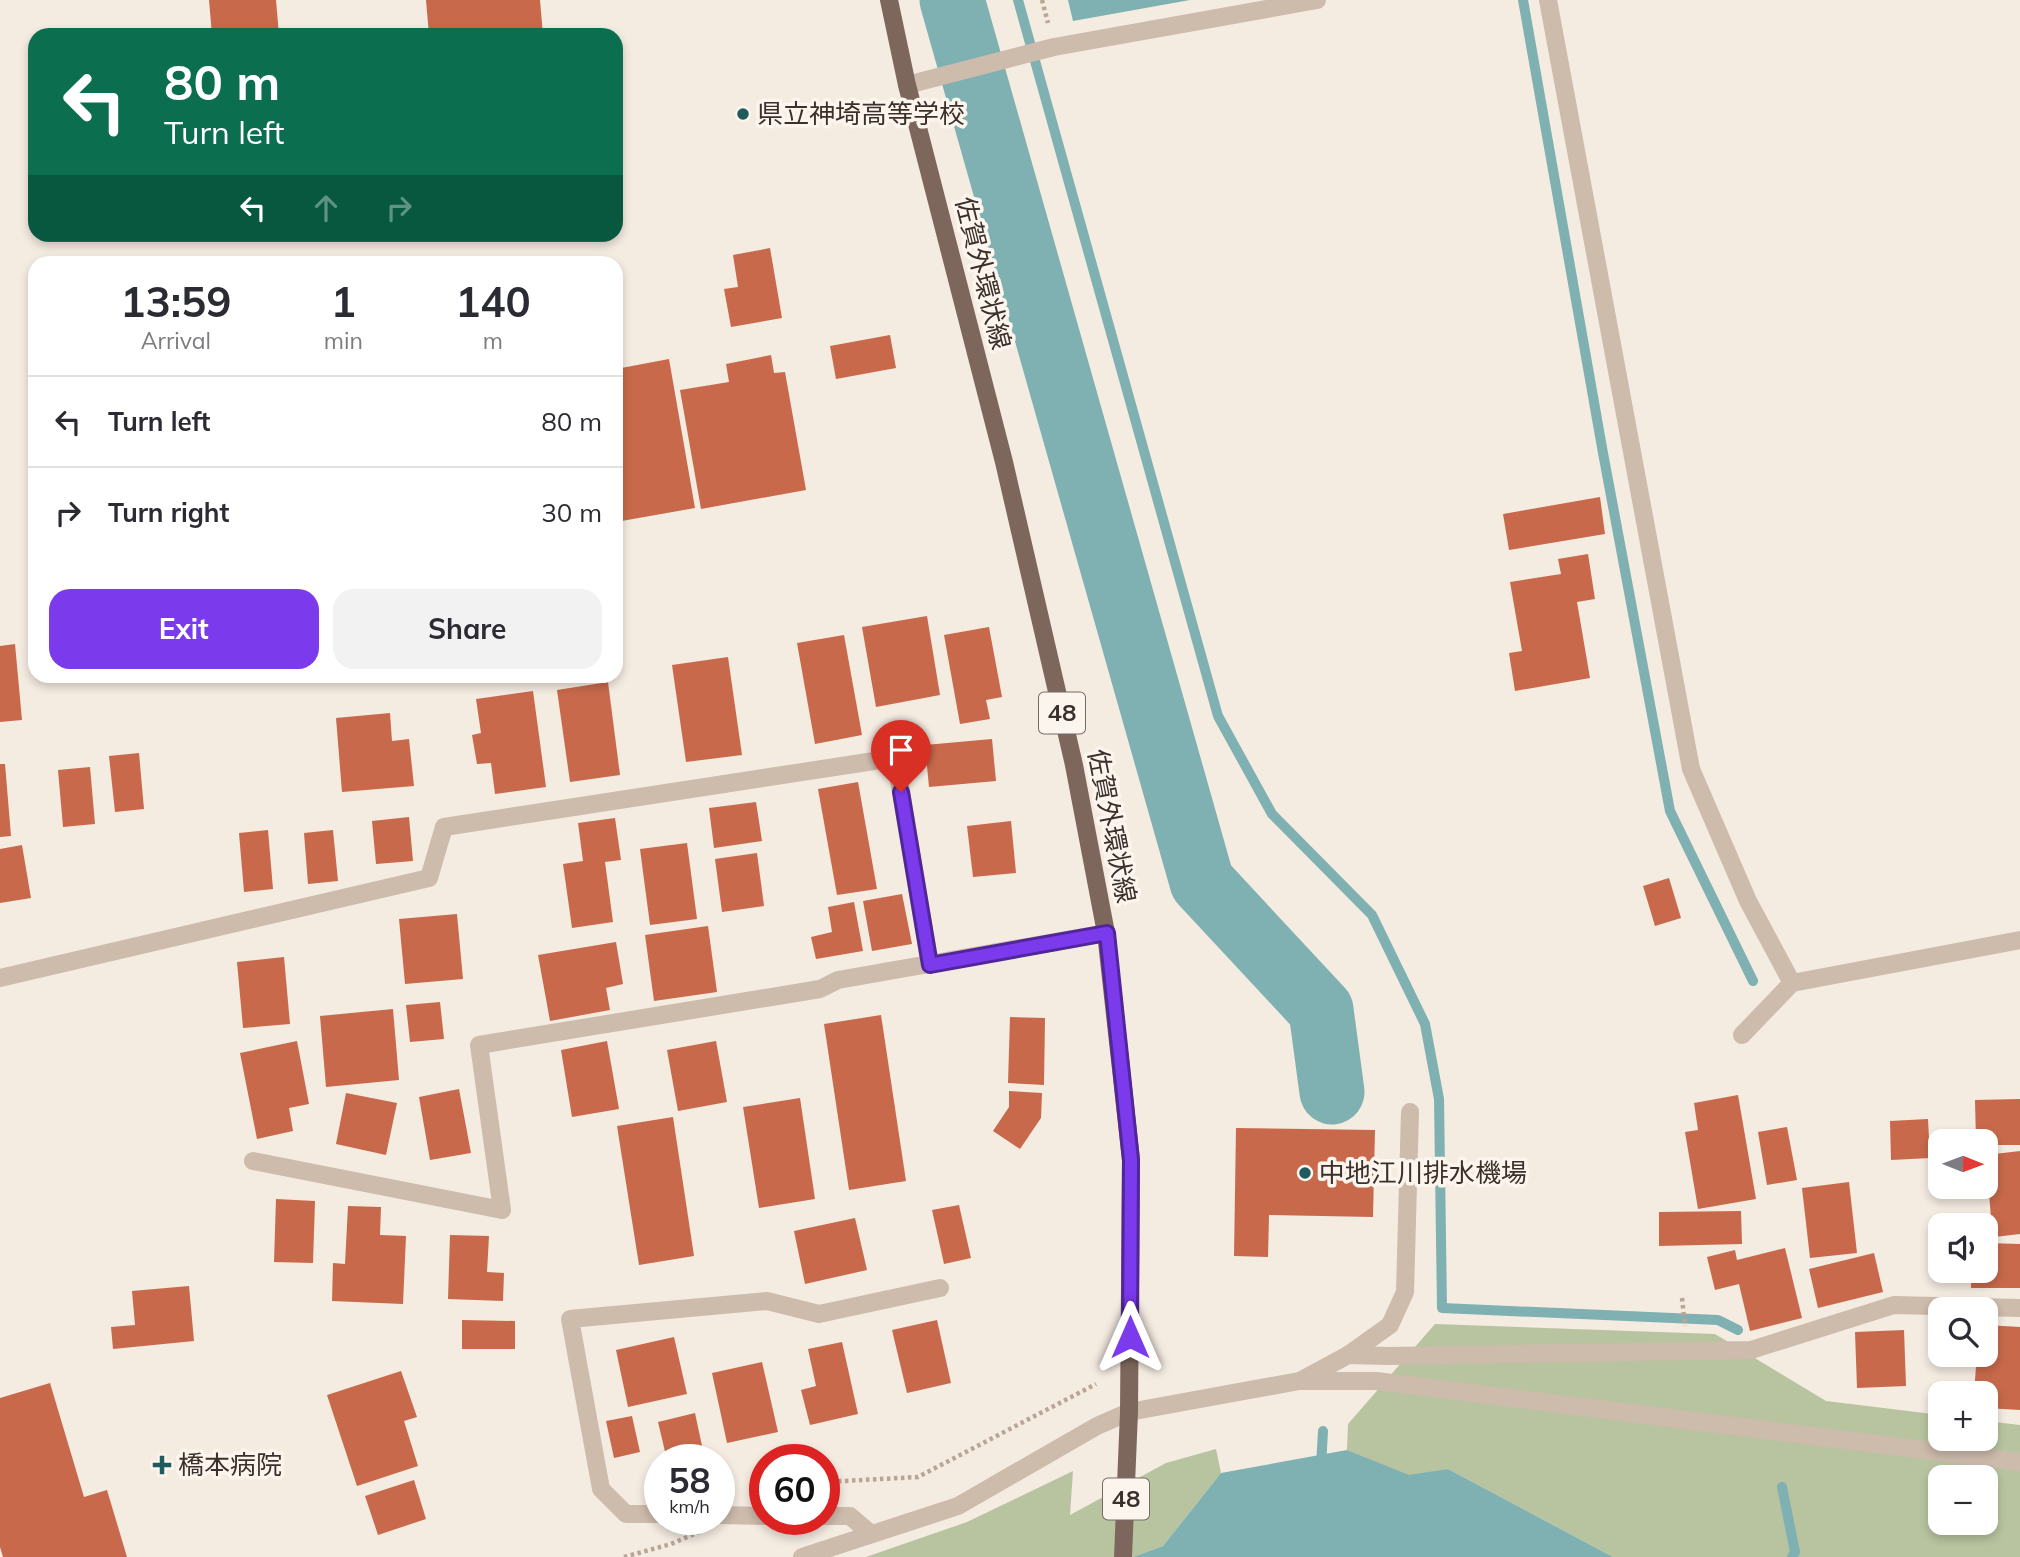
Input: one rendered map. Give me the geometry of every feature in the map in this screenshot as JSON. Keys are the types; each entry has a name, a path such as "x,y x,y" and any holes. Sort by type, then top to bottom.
{"main road":[{"name":"佐賀外環状線","path":"889,0 907,85 1004,462 1074,765 1107,933 1131,1160 1129,1412 1123,1557"}],"street":[{"path":"907,85 1054,47 1317,0"},
{"path":"1548,0 1691,769 1748,901 1792,983"},
{"path":"0,978 429,878 444,827 887,759 897,768 930,965"},
{"path":"253,1160 502,1210 479,1045 820,989 838,980 1107,933"},
{"path":"1742,1035 1792,983 2020,940"},
{"path":"1299,1381 1348,1355 1390,1325 1405,1292 1410,1112"},
{"path":"644,1514 626,1514 601,1489 570,1320 768,1301 819,1314 940,1288"},
{"path":"1348,1355 1751,1350 1894,1305 2020,1308"},
{"path":"802,1557 958,1506 1097,1426 1129,1412 1299,1381 1376,1381 2020,1462"},
{"path":"735,1516 749,1516"},
{"path":"840,1516 850,1516 872,1534"}],"path":[{"path":"840,1481 918,1477 1096,1384"},
{"path":"624,1557 671,1544 739,1516"}],"green space":[{"path":"1435,1324 1715,1334 1826,1401 1928,1413 1928,1451 1998,1451 1998,1422 2020,1425 2020,1557 1613,1557 1448,1469 1409,1476 1347,1450 1348,1424"},
{"path":"1216,1449 1221,1473 1163,1546 1133,1557 866,1557 967,1522 1073,1471 1070,1515 1166,1463"}],"water":[{"path":"1068,0 1190,0 1073,21"},
{"path":"1347,1450 1409,1475 1448,1469 1613,1557 1133,1557 1163,1546 1221,1473"}],"building":[{"path":"209,0 276,0 278,28 211,28"},
{"path":"426,0 540,0 542,28 428,28"},
{"path":"770,248 782,318 731,327 724,289 738,287 733,255"},
{"path":"890,335 896,368 836,379 830,346"},
{"path":"771,355 774,373 785,372 806,490 701,509 680,390 729,382 726,364"},
{"path":"669,359 695,508 623,521 623,368"},
{"path":"1600,497 1605,534 1509,550 1503,514"},
{"path":"1588,554 1595,599 1577,602 1590,678 1515,691 1509,653 1522,651 1510,582 1561,574 1558,559"},
{"path":"927,616 940,695 876,707 862,627"},
{"path":"989,627 1002,697 986,700 990,719 960,724 944,635"},
{"path":"844,635 862,735 815,744 797,643"},
{"path":"15,644 22,720 0,722 0,646"},
{"path":"728,657 742,755 686,762 672,665"},
{"path":"608,683 620,775 570,782 557,690"},
{"path":"533,691 546,787 495,794 491,763 477,764 472,735 481,733 476,699"},
{"path":"390,713 392,741 409,739 414,786 342,792 336,718"},
{"path":"992,739 996,781 929,787 925,745"},
{"path":"139,753 144,809 115,812 109,756"},
{"path":"0,764 5,764 11,836 0,837"},
{"path":"90,767 95,824 63,827 58,770"},
{"path":"858,782 877,889 837,895 818,789"},
{"path":"756,802 762,841 714,848 709,808"},
{"path":"409,817 413,861 376,864 372,821"},
{"path":"615,818 621,860 605,862 613,922 572,928 563,864 583,861 578,823"},
{"path":"1011,821 1016,873 973,877 967,826"},
{"path":"268,830 273,889 244,892 239,833"},
{"path":"333,830 338,881 308,884 304,833"},
{"path":"687,843 697,919 650,925 640,849"},
{"path":"22,845 31,898 0,903 0,849"},
{"path":"757,853 764,906 722,912 715,859"},
{"path":"1669,878 1681,918 1655,926 1643,886"},
{"path":"902,894 912,944 872,951 863,901"},
{"path":"854,902 863,951 816,959 811,937 832,932 828,907"},
{"path":"457,914 463,979 405,984 399,919"},
{"path":"708,926 717,992 654,1001 645,935"},
{"path":"616,942 623,984 606,988 610,1010 550,1021 538,955"},
{"path":"284,957 290,1024 243,1028 237,962"},
{"path":"440,1002 444,1039 410,1042 406,1005"},
{"path":"393,1009 399,1080 326,1087 320,1016"},
{"path":"881,1015 906,1181 849,1190 824,1024"},
{"path":"1010,1017 1045,1018 1044,1085 1008,1083"},
{"path":"297,1041 309,1104 289,1108 293,1131 257,1139 240,1053"},
{"path":"607,1041 619,1109 572,1117 561,1050"},
{"path":"716,1041 727,1102 678,1111 667,1050"},
{"path":"459,1089 471,1153 430,1160 419,1097"},
{"path":"1009,1091 1042,1093 1041,1118 1020,1149 993,1131 1009,1107"},
{"path":"346,1093 397,1103 386,1155 336,1144"},
{"path":"1738,1095 1756,1199 1698,1209 1685,1132 1698,1130 1694,1103"},
{"path":"800,1098 815,1199 759,1208 743,1107"},
{"path":"2020,1099 2020,1145 1998,1145 1998,1129 1976,1129 1975,1100"},
{"path":"673,1117 694,1256 639,1265 617,1126"},
{"path":"1928,1119 1928,1158 1891,1160 1890,1121"},
{"path":"1787,1127 1797,1180 1767,1185 1758,1132"},
{"name":"中地江川排水機場","path":"1236,1128 1375,1130 1373,1217 1269,1215 1268,1257 1234,1256"},
{"path":"2020,1151 2020,1234 1998,1237 1998,1213 1991,1213 1989,1199 1998,1199 1998,1154"},
{"path":"1849,1182 1857,1253 1810,1258 1802,1188"},
{"path":"276,1199 315,1201 313,1263 274,1262"},
{"path":"959,1205 971,1258 944,1264 932,1210"},
{"path":"348,1206 381,1207 380,1235 406,1236 403,1304 332,1301 333,1263 345,1264"},
{"path":"1741,1211 1742,1244 1659,1246 1659,1212"},
{"path":"855,1218 867,1270 805,1284 794,1231"},
{"path":"450,1235 489,1236 487,1272 504,1273 503,1301 448,1299"},
{"path":"1998,1243 2020,1244 2020,1288 1971,1288 1971,1283 1998,1283"},
{"path":"1785,1248 1802,1318 1750,1331 1739,1284 1715,1290 1707,1257 1735,1250 1737,1260"},
{"path":"1874,1253 1883,1292 1818,1308 1809,1269"},
{"path":"189,1286 194,1341 113,1349 111,1327 135,1325 132,1291"},
{"path":"462,1320 515,1321 515,1349 462,1349"},
{"path":"937,1320 951,1383 907,1393 892,1330"},
{"path":"1998,1326 2020,1327 2020,1410 1998,1409 1998,1381 1975,1381 1976,1367 1998,1367"},
{"path":"1904,1330 1906,1386 1857,1388 1855,1332"},
{"path":"674,1337 687,1394 628,1407 616,1350"},
{"path":"842,1342 858,1414 810,1425 801,1390 816,1386 808,1349"},
{"path":"762,1362 778,1432 727,1443 712,1373"},
{"path":"401,1371 417,1417 404,1421 418,1466 357,1486 327,1395"},
{"path":"50,1383 84,1497 107,1490 127,1557 3,1557 0,1547 0,1398"},
{"path":"695,1413 702,1444 663,1444 658,1422"},
{"path":"632,1416 640,1452 614,1458 606,1421"},
{"path":"414,1480 426,1519 378,1535 365,1496"}],"waterway":[{"path":"952,0 1202,882 1321,1010 1332,1092"},
{"path":"1018,0 1218,716 1272,814 1372,915 1425,1024 1439,1099 1442,1308 1718,1320 1738,1330"},
{"path":"1523,0 1670,811 1753,981"},
{"path":"1321,1467 1323,1431"},
{"path":"1782,1487 1795,1552 1792,1557"}],"place":[{"name":"県立神埼高等学校","path":"743,114"},
{"name":"中地江川排水機場","path":"1305,1173"},
{"name":"橋本病院","path":"162,1465"}],"route":[{"path":"901,792 930,965 1107,933 1131,1160 1130,1337"}]}
